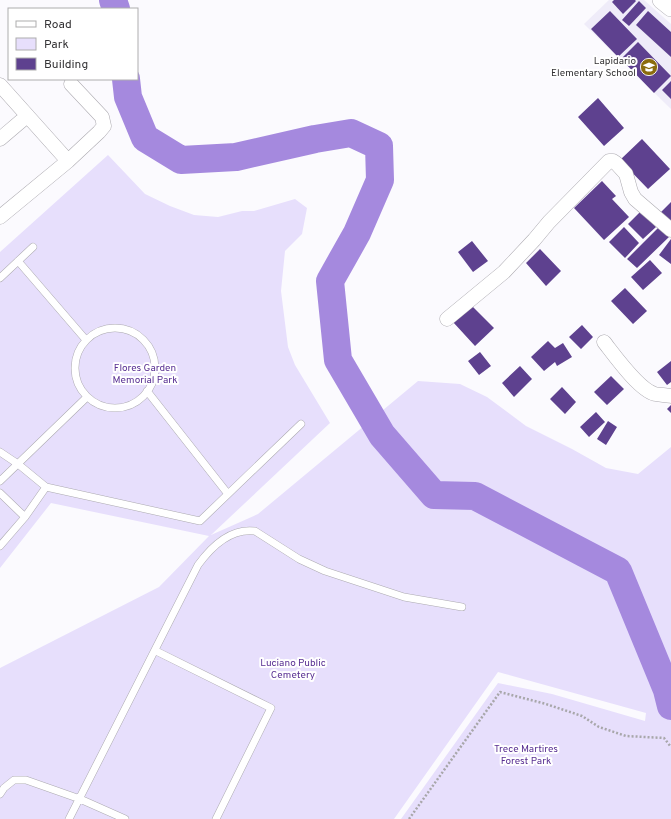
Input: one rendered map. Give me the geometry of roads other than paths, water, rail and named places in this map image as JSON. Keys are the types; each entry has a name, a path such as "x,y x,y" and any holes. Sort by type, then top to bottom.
{"street":[{"path":"661,0 671,8"},
{"path":"0,217 68,161 104,126 102,117 71,84"},
{"path":"0,85 68,161"},
{"path":"0,138 27,116"},
{"path":"447,319 504,272 534,240 548,222 610,161 616,163 626,174 631,192 635,199 671,230"},
{"path":"604,342 633,377 650,392 671,396"}],"lane":[{"path":"0,278 33,247"},
{"path":"18,261 86,340"},
{"path":"107,328 119,328 131,331 141,337 149,346 155,369 152,381 147,391 139,400 129,405 107,407 96,403 87,397 80,388 76,379 76,358 80,348 86,340 96,332 107,328"},
{"path":"147,391 228,494"},
{"path":"0,481 87,397"},
{"path":"0,452 18,464 46,487 200,521 301,424"},
{"path":"0,546 25,517 46,487"},
{"path":"0,493 25,517"},
{"path":"70,819 202,559 223,540 248,530 255,531 299,559 325,572 404,597 462,607"},
{"path":"156,651 272,708 216,819"},
{"path":"0,794 9,783 14,780 26,780 80,799 126,819"}],"waterway":[{"path":"113,0 116,8"},
{"path":"126,80 128,97 145,138 181,160 236,157 315,139 351,133 379,146 380,180 357,233 330,281 338,360 382,435 434,495 475,496 618,571 667,690 671,706"}],"place":[{"name":"Lapidario Elementary School","path":"649,67"}],"park label":[{"name":"Flores Garden Memorial Park","path":"145,374"},
{"name":"Luciano Public Cemetery","path":"293,668"},
{"name":"Trece Martires Forest Park","path":"526,754"}]}
